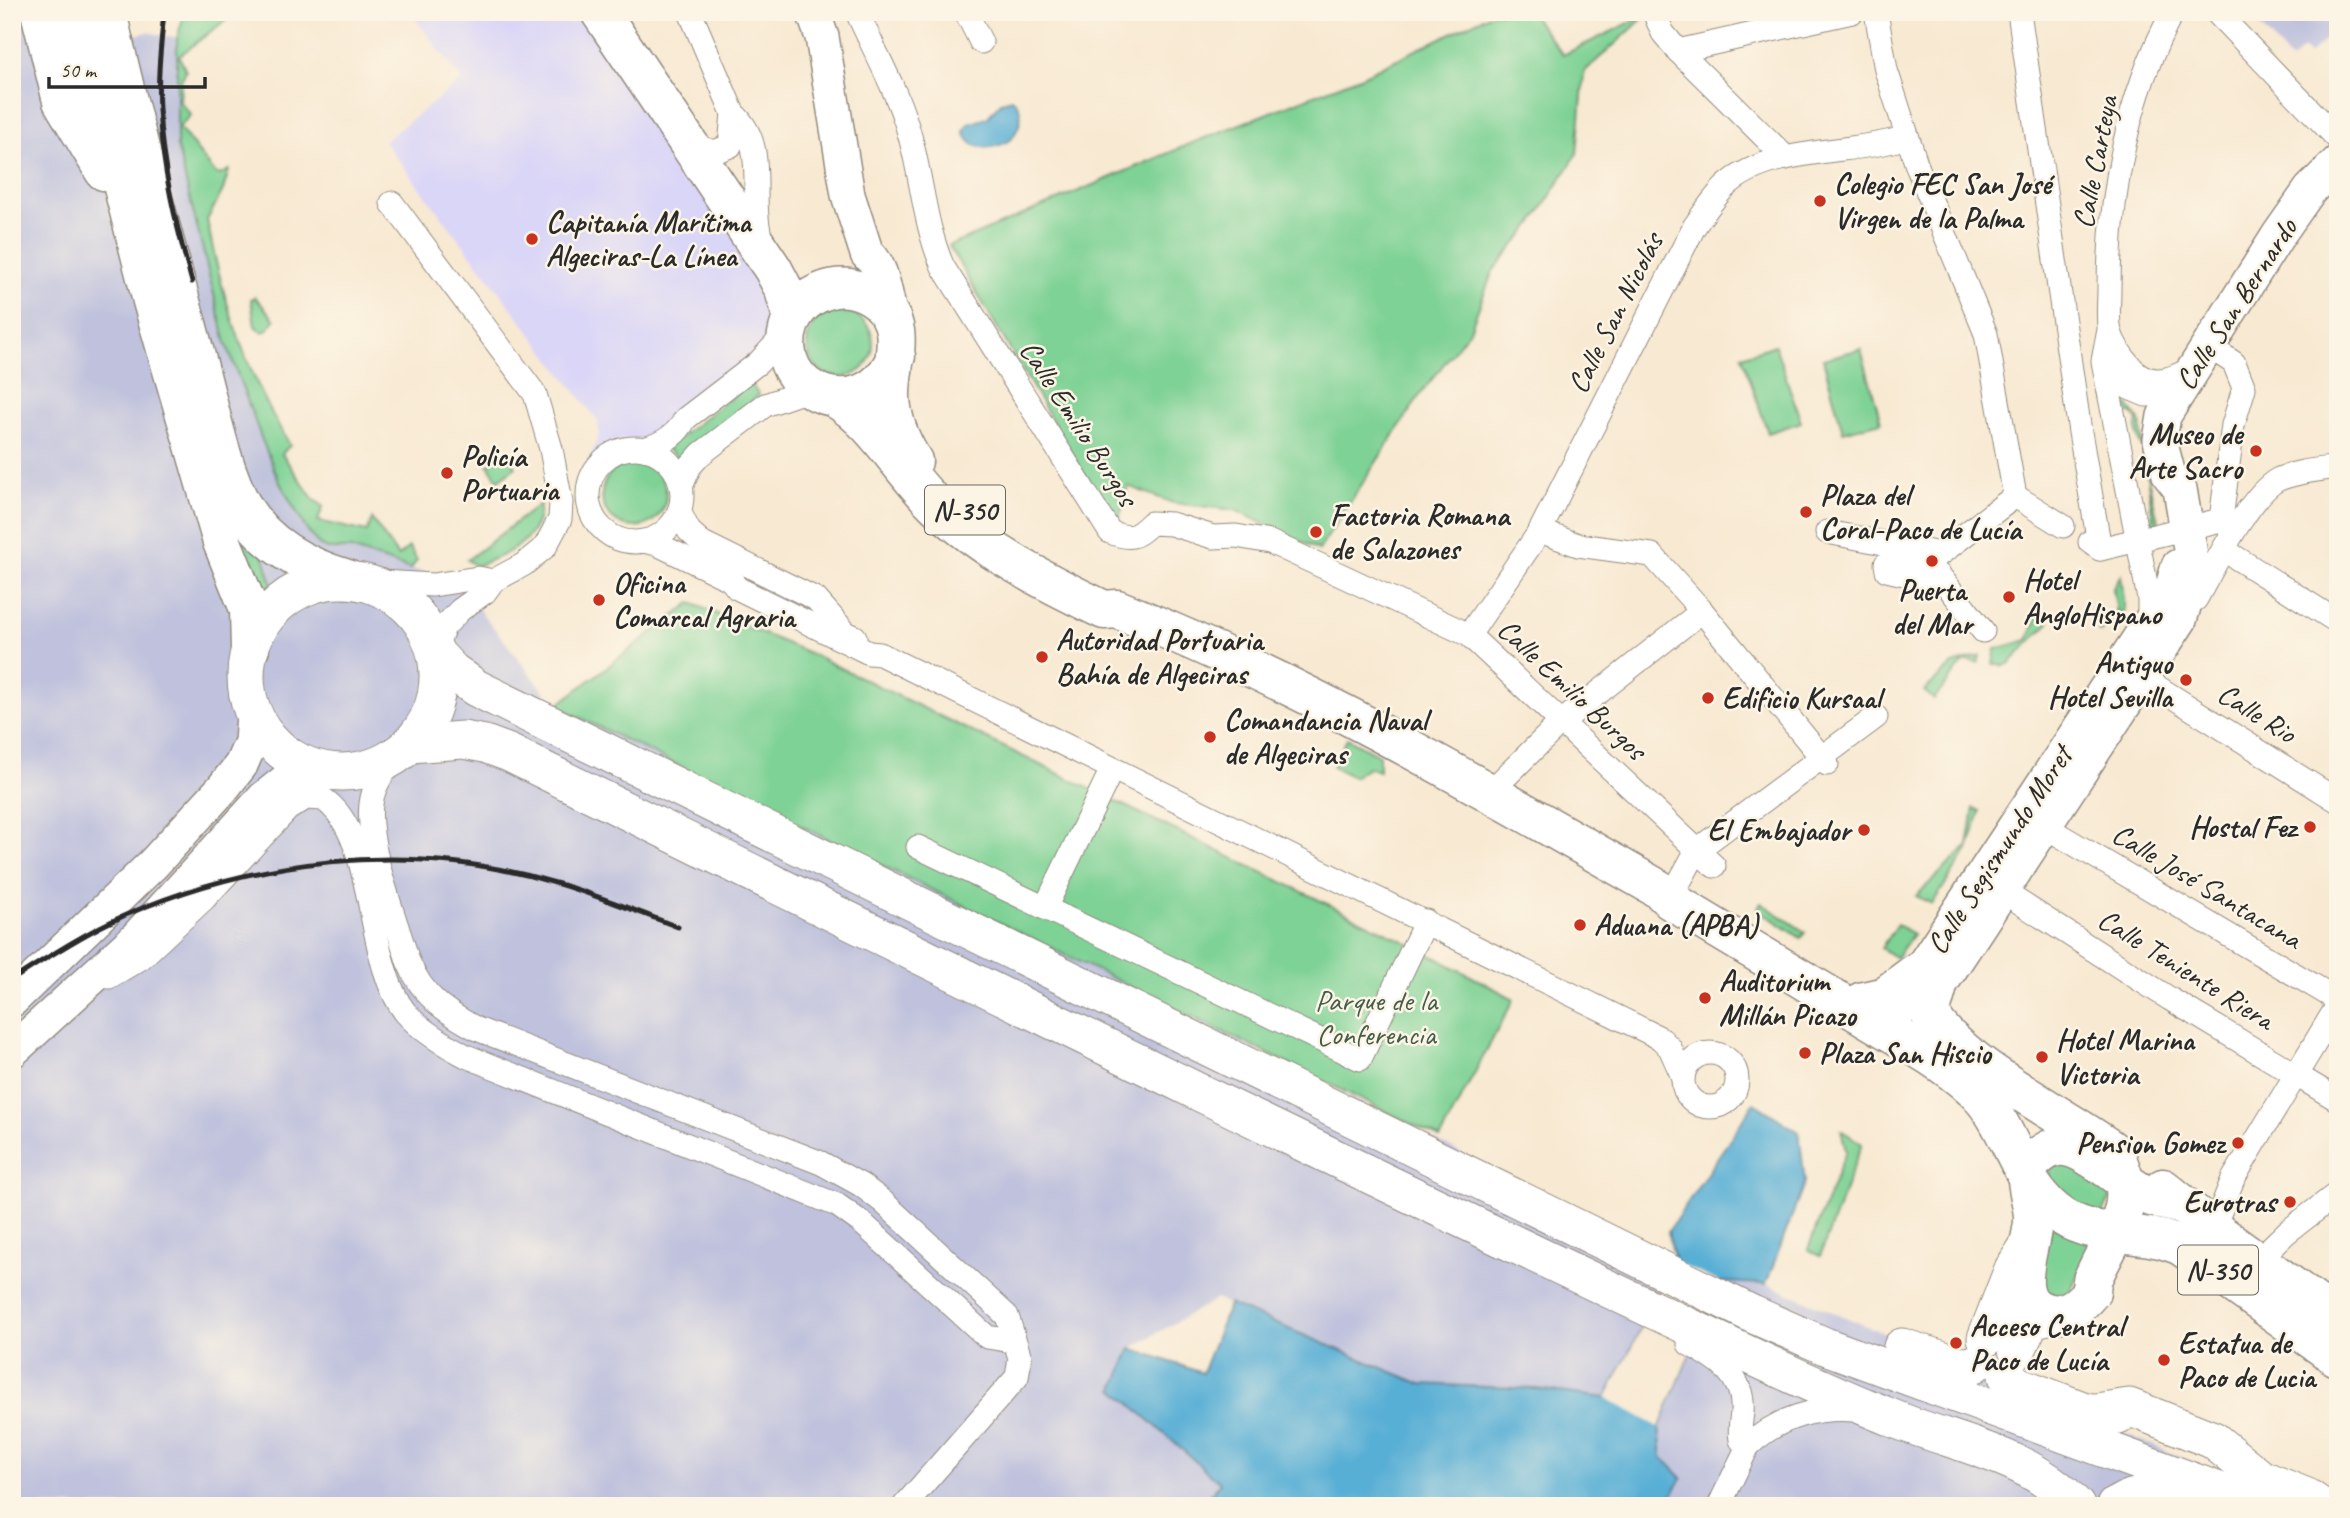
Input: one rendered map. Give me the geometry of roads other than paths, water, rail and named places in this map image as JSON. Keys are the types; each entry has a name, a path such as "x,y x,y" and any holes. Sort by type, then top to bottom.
{"highway":[{"path":"40,12 62,100 129,214"},
{"name":"N-350","path":"600,12 773,269 784,290 790,324 788,356 800,380 859,413 899,467 938,507 964,528 1040,578 1104,610 1117,609 1192,639 1327,703 1668,889 1860,999 1975,1090 2044,1201 2059,1214 2088,1227 2171,1241 2289,1301 2338,1319"},
{"path":"612,12 793,276 832,289 866,293 891,316"},
{"path":"82,16 129,214 214,517 249,609 250,648"},
{"path":"82,16 147,179 237,494 256,525 294,558 355,580"},
{"path":"790,324 800,306 832,289"},
{"name":"N-350","path":"891,316 897,342 891,396 895,422 904,447 918,468 994,532 1046,568 1109,599 1117,609"},
{"path":"823,393 849,398 874,388 883,379 896,356"},
{"name":"N-350","path":"1668,889 1670,900 1898,1029 1978,1062 2120,1168 2182,1205 2258,1260 2338,1358"},
{"path":"1930,977 1930,1014 1941,1031 1978,1062"},
{"path":"2064,1146 2120,1168 2128,1200 2132,1235 2067,1306 2051,1313 2027,1297 2024,1275 2033,1211 2026,1174 2035,1160 2047,1150 2064,1146"}],"main road":[{"path":"813,12 822,37 848,195 867,254 873,257 878,270 891,316"},
{"name":"Calle San Bernardo","path":"2168,415 2279,234 2310,190 2338,162"},
{"path":"832,289 867,254"},
{"path":"2164,622 2194,573 2181,531 2180,489 2169,475 2168,415"},
{"path":"12,1000 153,864 241,765 251,742 253,715 246,681 250,648 266,616 292,593 322,581 355,580 387,591 408,605 420,618 436,652 452,671 476,688 1752,1314 1825,1346 2260,1506"},
{"name":"Calle Segismundo Moret","path":"1860,999 1884,995 1930,977 2002,891 2143,678 2164,622"},
{"name":"Calle Segismundo Moret","path":"1898,1029 2164,622"},
{"path":"402,750 426,724 433,708 438,690 436,652"},
{"path":"253,715 274,745 304,765 322,770"},
{"path":"12,1051 136,938 264,798 294,774 322,770 360,771 402,750 463,740 485,744 509,753 1609,1289 1878,1412 1997,1456 2055,1482 2076,1506"},
{"path":"2028,1245 2013,1269 2001,1298 1996,1357 2017,1385 2085,1411 2119,1417 2234,1459"},
{"path":"2001,1298 2067,1306"},
{"path":"1752,1314 1813,1320 1966,1367 1996,1357 2026,1326 2067,1306"},
{"path":"1825,1346 1856,1369 1888,1384 2120,1472 2185,1503"},
{"path":"2096,1412 2129,1407 2213,1440 2260,1478 2307,1497 2320,1506"},
{"path":"2065,1433 2114,1427 2157,1443 2187,1442"},
{"path":"2115,1506 2135,1496 2185,1503"}],"street":[{"path":"690,12 733,113 740,119 756,155 756,208 760,230"},
{"name":"Calle Emilio Burgos","path":"857,12 906,124 919,168 930,238 943,267 1111,532 1127,538 1138,536 1151,523 1171,524 1213,537 1236,536 1270,542 1468,635 1714,866"},
{"path":"966,12 981,42"},
{"path":"1654,12 1663,33 1678,51 1786,158"},
{"path":"1678,51 1766,22 1852,12"},
{"path":"1876,12 1886,70 1907,137 1986,334 2015,496 2063,526"},
{"path":"2019,12 2062,291 2095,545 2137,542 2181,531 2227,533 2338,622"},
{"name":"Calle Carteya","path":"2168,415 2129,388 2118,365 2112,337 2111,237 2124,145 2144,79 2173,12"},
{"path":"2216,12 2338,139"},
{"path":"705,149 715,152 730,146 733,113"},
{"name":"Calle San Nicolás","path":"1468,635 1540,531 1694,227 1728,183 1786,158 1882,146 1907,137"},
{"path":"392,204 535,394 557,477 560,519 553,536 533,558 493,581 485,592 444,627 436,652"},
{"path":"644,449 660,444 680,429 685,419 774,349 790,324"},
{"path":"2112,337 2135,371 2154,380 2172,378 2205,355 2234,363 2244,388 2233,425 2227,533"},
{"name":"Calle Carteya","path":"2112,337 2104,360 2137,542 2149,598 2164,622"},
{"path":"2129,388 2157,396 2168,415"},
{"path":"643,541 665,531 679,511 681,487 695,460 765,405 823,393"},
{"path":"681,487 671,465 663,456 644,449 628,448 606,459 597,467 589,490 593,514 599,524 619,538 657,544 731,580 737,588 869,653 880,654 1660,1038 1674,1055 1683,1077 1684,1091 1698,1105 1717,1107 1725,1103 1737,1087 1735,1068 1730,1060 1676,1036 1660,1038"},
{"path":"2164,622 2193,604 2227,533 2277,481 2300,472 2338,467"},
{"path":"1983,631 1939,575 1921,578 1887,570 1886,564 1921,563 1940,554 2015,496"},
{"path":"679,511 689,531 701,542 816,599 846,633 874,645 880,654"},
{"path":"1540,531 1578,545 1652,555 1702,611 1825,761"},
{"path":"1827,532 1940,554"},
{"path":"355,580 433,585 478,578 493,581"},
{"path":"1490,792 1560,723 1702,611"},
{"name":"Calle Rio","path":"2143,678 2338,801"},
{"path":"1668,889 1697,850 1825,761 1876,717"},
{"path":"402,750 375,788 371,802 372,831 408,961 428,997 443,1011 477,1029 821,1163 862,1185 1007,1316 1012,1341 1020,1358 1017,1377 904,1506"},
{"path":"1045,908 1112,769"},
{"path":"61,1006 141,958 205,898 296,802 306,798 323,799 346,821 390,983 406,1013 418,1025 466,1056 837,1205 862,1223 987,1337 1012,1341"},
{"name":"Calle José Santacana","path":"2044,826 2338,1002"},
{"path":"918,847 1360,1059 1426,921"},
{"name":"Calle Teniente Riera","path":"2002,891 2170,999 2338,1100"},
{"path":"2213,1229 2226,1193 2338,1002"},
{"path":"1683,1077 1687,1063 1694,1057 1713,1052"},
{"path":"2258,1260 2287,1232 2338,1194"},
{"path":"1609,1289 1637,1318 1707,1353 1726,1367 1736,1380 1741,1395 1739,1431 1741,1440 1748,1446"},
{"path":"1719,1506 1748,1446 1761,1434 1803,1413 1841,1409 1878,1412"}],"water":[{"path":"1012,99 1019,108 1020,118 1011,139 1005,143 984,147 967,138 964,131 968,124 987,118 1001,102"},
{"path":"1754,1103 1799,1132 1805,1182 1766,1284 1719,1282 1659,1427 1662,1457 1682,1478 1666,1506 1200,1506 1220,1483 1114,1389 1131,1348 1202,1373 1229,1304 1421,1384 1536,1389 1606,1398 1675,1262 1668,1232"}],"railway":[{"path":"164,12 159,85 163,153 192,282"},
{"path":"12,980 96,929 161,901 216,883 272,870 330,862 387,859 445,862 503,870 559,884 678,927"}],"place":[{"name":"Colegio FEC San José Virgen de la Palma","path":"1820,201"},
{"name":"Capitanía Marítima Algeciras-La Línea","path":"532,239"},
{"name":"Museo de Arte Sacro","path":"2256,451"},
{"name":"Policía Portuaria","path":"447,473"},
{"name":"Plaza del Coral-Paco de Lucía","path":"1806,512"},
{"name":"Factoria Romana de Salazones","path":"1316,532"},
{"name":"Puerta del Mar","path":"1932,561"},
{"name":"Hotel AngloHispano","path":"2009,597"},
{"name":"Oficina Comarcal Agraria","path":"599,600"},
{"name":"Autoridad Portuaria Bahía de Algeciras","path":"1042,657"},
{"name":"Antiguo Hotel Sevilla","path":"2186,680"},
{"name":"Edificio Kursaal","path":"1708,698"},
{"name":"Comandancia Naval de Algeciras","path":"1210,737"},
{"name":"Hostal Fez","path":"2310,827"},
{"name":"El Embajador","path":"1864,830"},
{"name":"Aduana (APBA)","path":"1580,925"},
{"name":"Auditorium Millán Picazo","path":"1705,998"},
{"name":"Plaza San Hiscio","path":"1805,1053"},
{"name":"Hotel Marina Victoria","path":"2042,1057"},
{"name":"Pension Gomez","path":"2238,1143"},
{"name":"Eurotras","path":"2290,1202"},
{"name":"Acceso Central Paco de Lucía","path":"1956,1343"},
{"name":"Estatua de Paco de Lucia","path":"2164,1360"}],"park label":[{"name":"Parque de la Conferencia","path":"1376,1017"}]}
